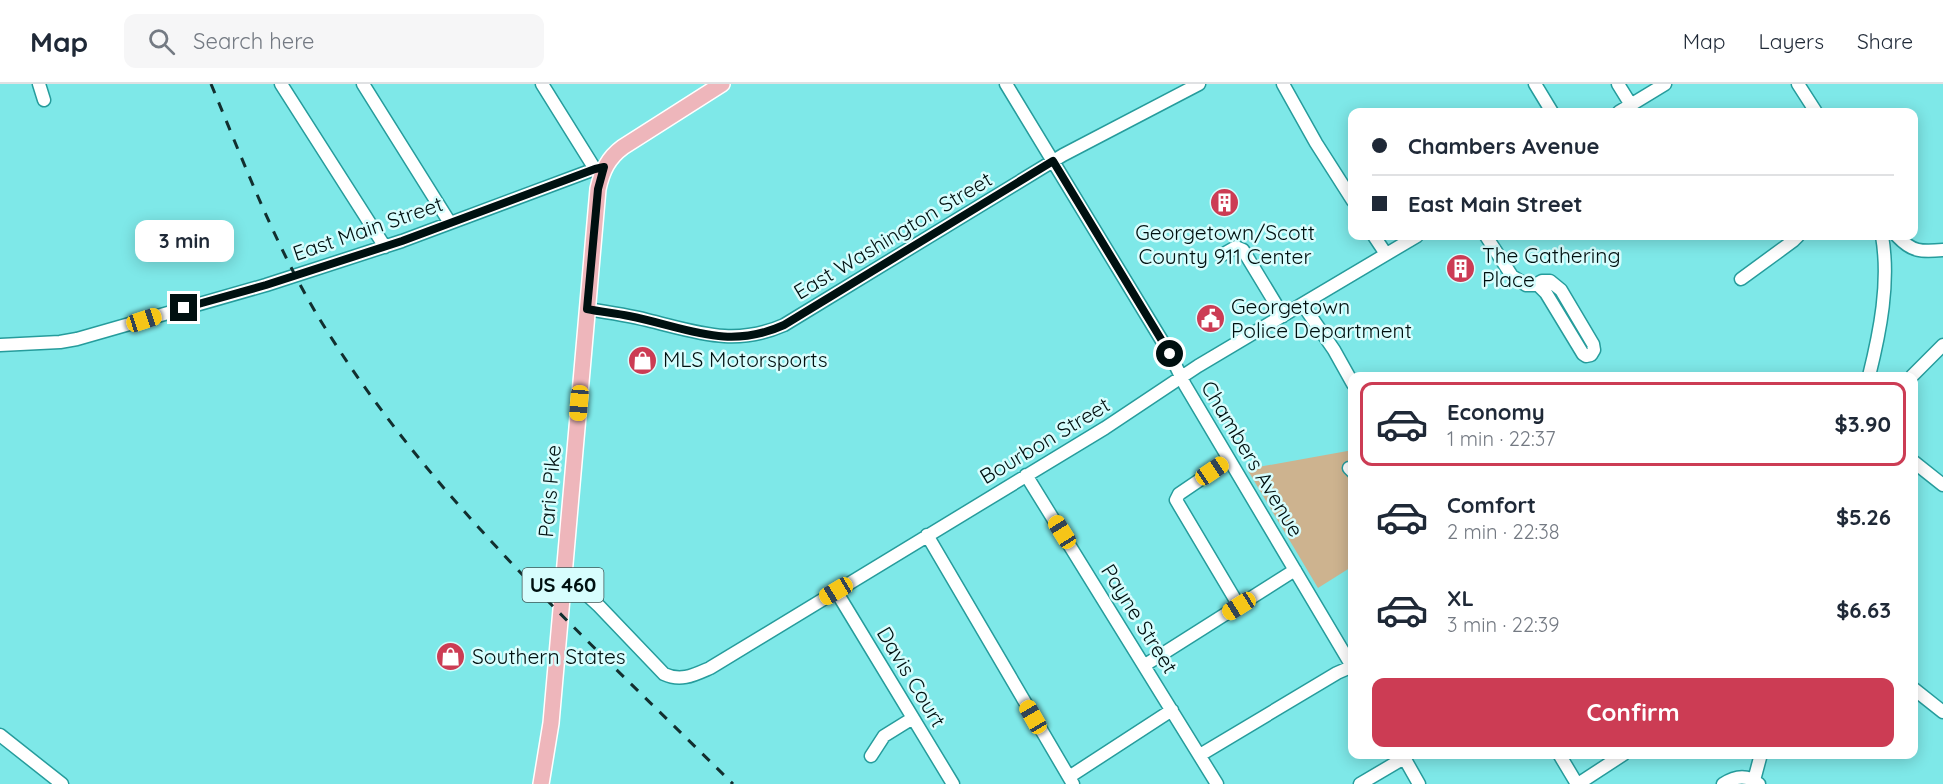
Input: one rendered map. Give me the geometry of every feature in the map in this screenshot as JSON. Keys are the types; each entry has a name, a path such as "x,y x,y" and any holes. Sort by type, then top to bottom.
{"main road":[{"name":"East Main Street","path":"600,168 616,152 637,137 722,84"},
{"name":"Paris Pike","path":"541,784 550,723 600,168"}],"street":[{"path":"39,84 44,100"},
{"path":"363,84 450,223"},
{"path":"542,84 600,168"},
{"name":"Chambers Avenue","path":"1006,84 1170,354 1181,378 1348,659"},
{"name":"East Washington Street","path":"587,309 718,337 754,336 770,331 784,325 1053,161 1199,84"},
{"path":"1283,84 1316,143 1348,193"},
{"path":"1535,84 1550,108"},
{"path":"1618,84 1631,105"},
{"path":"1626,108 1665,84"},
{"path":"1798,84 1813,108"},
{"path":"286,86 385,246"},
{"name":"East Main Street","path":"0,345 60,342 98,334 266,285 385,246 600,168"},
{"path":"1377,240 1386,254"},
{"name":"Bourbon Street","path":"563,586 587,595 664,674 672,678 692,676 710,668 1105,428 1282,316 1410,240"},
{"path":"1489,240 1512,276 1526,285 1535,285 1538,285 1546,293 1583,354 1591,355 1594,350 1593,344 1561,290 1550,281 1542,281 1535,285"},
{"path":"1741,279 1795,240"},
{"path":"1870,372 1885,286 1886,255 1883,240"},
{"path":"1901,240 1914,250"},
{"path":"1222,255 1236,247 1243,250 1282,316"},
{"path":"1886,255 1914,250 1943,250"},
{"path":"1303,305 1348,375"},
{"path":"1916,372 1943,345"},
{"path":"1229,460 1179,494 1176,500 1239,606"},
{"path":"1918,465 1943,485"},
{"name":"Payne Street","path":"1026,475 1217,784"},
{"path":"927,535 1071,781 1172,710"},
{"path":"1145,665 1295,570"},
{"name":"Davis Court","path":"836,591 952,784"},
{"path":"1200,755 1337,673 1348,669"},
{"path":"1918,692 1943,712"},
{"path":"871,756 884,736 914,718"},
{"path":"0,735 62,784"},
{"path":"1360,784 1398,759"},
{"path":"1405,759 1419,784"},
{"path":"1562,759 1578,784 1616,759"},
{"path":"1723,784 1737,777 1755,783 1760,759"}],"shaded area":[{"path":"1348,451 1348,569 1318,588 1247,469"}],"railway":[{"path":"211,84 288,262 319,318 362,383 409,446 459,506 566,620 733,784"}],"place":[{"name":"Georgetown/Scott County 911 Center","path":"1225,202"},
{"name":"The Gathering Place","path":"1461,268"},
{"name":"Georgetown Police Department","path":"1210,319"},
{"name":"MLS Motorsports","path":"642,360"},
{"name":"Southern States","path":"451,657"}],"route":[{"path":"184,308 266,285 402,241 604,167 598,189 587,309 718,337 754,336 784,325 1053,161 1170,354"}]}
